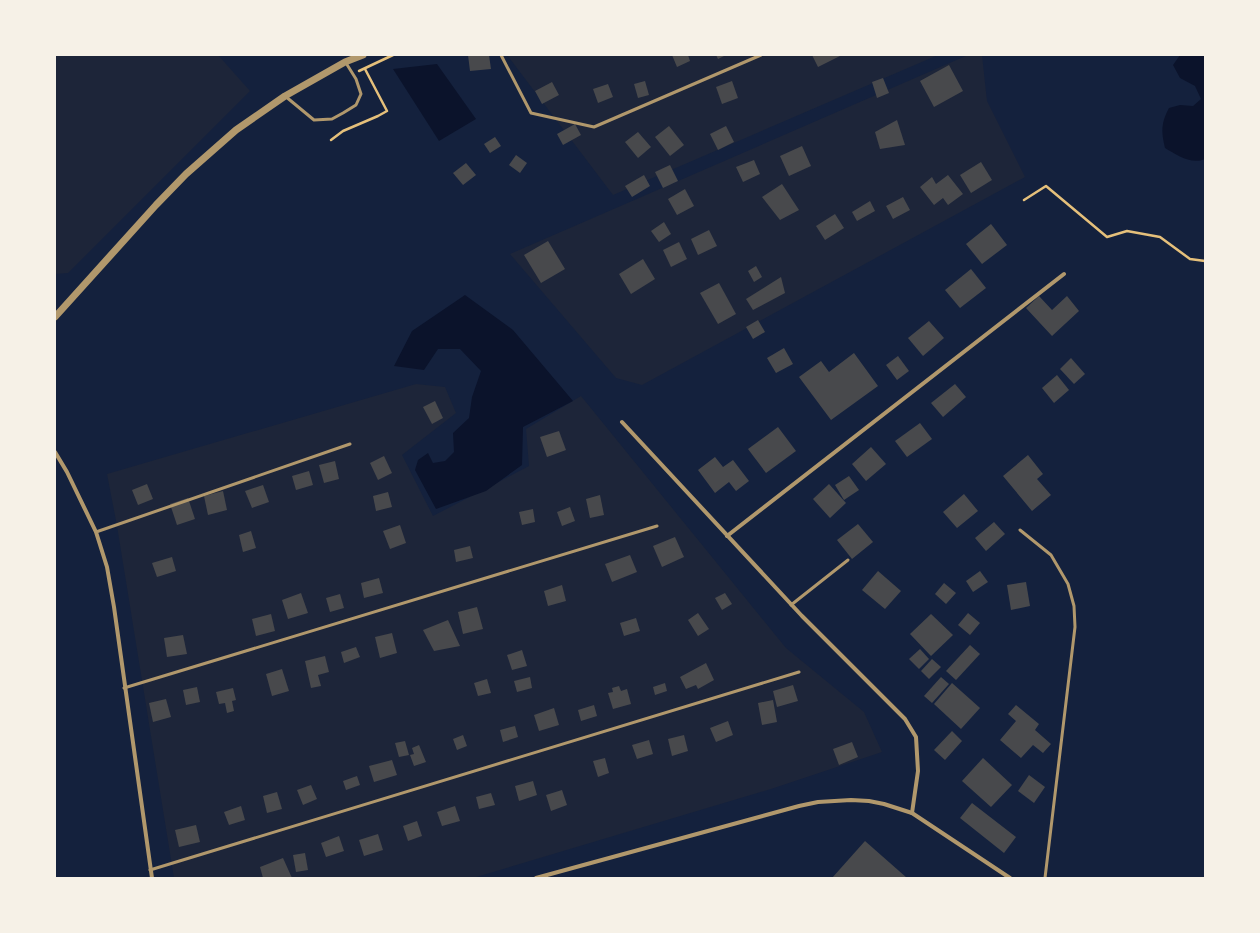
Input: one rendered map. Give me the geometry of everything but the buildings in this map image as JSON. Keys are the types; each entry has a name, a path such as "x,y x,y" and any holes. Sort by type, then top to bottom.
{"street":[{"path":"55,317 156,204 186,174 236,130 285,96 345,62 363,55"},
{"path":"727,536 1064,274"},
{"path":"622,422 791,605 905,719 916,737 918,771 912,813"},
{"path":"55,452 67,472 96,532 107,568 152,878"},
{"path":"536,878 799,806 818,802 851,800 884,804 912,813 1010,878"}],"lane":[{"path":"501,55 531,113 594,127 761,55"},
{"path":"285,96 306,115 314,120 332,119 356,105 361,94 356,79 345,62"},
{"path":"96,532 350,444"},
{"path":"124,688 657,526"},
{"path":"1020,530 1051,555 1068,584 1074,606 1075,627 1045,878"},
{"path":"791,605 848,560"},
{"path":"150,870 799,672"}],"path":[{"path":"331,140 343,131 387,111 365,69 393,55"},
{"path":"1024,200 1046,186 1107,237 1127,231 1160,237 1190,259 1205,261"}],"shaded area":[{"path":"55,55 218,55 250,91 68,273 55,274"},
{"path":"507,55 938,55 613,195"},
{"path":"968,55 982,55 987,101 1025,177 642,385 616,378 510,254"},
{"path":"1180,55 1205,55 1205,159 1200,161 1189,160 1165,148 1162,132 1164,118 1169,108 1180,105 1193,106 1201,99 1195,86 1180,78 1173,65"},
{"path":"437,64 476,119 439,141 393,69"},
{"path":"465,295 513,330 573,401 523,427 522,465 486,491 436,509 415,470 418,460 428,453 433,463 445,461 454,452 453,433 469,418 472,397 481,371 460,349 438,349 424,370 394,366 412,331"},
{"path":"416,384 445,387 456,413 402,455 433,516 529,466 526,429 581,396 786,648 864,712 882,752 771,789 473,878 174,878 117,526 107,474"}]}
